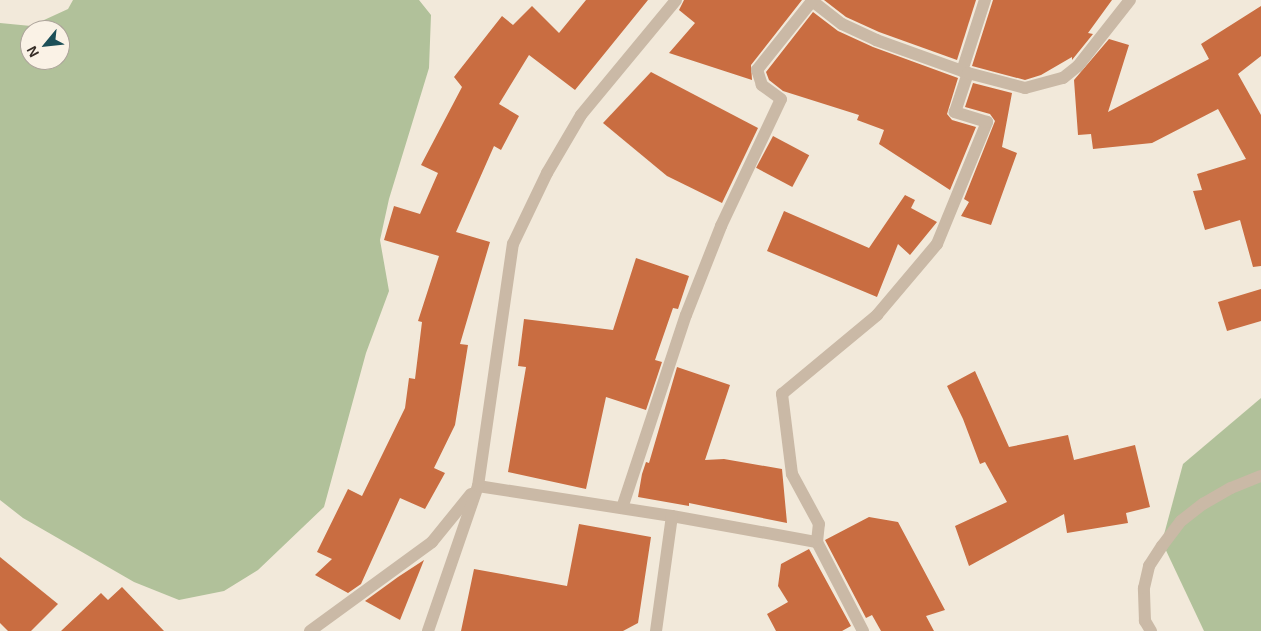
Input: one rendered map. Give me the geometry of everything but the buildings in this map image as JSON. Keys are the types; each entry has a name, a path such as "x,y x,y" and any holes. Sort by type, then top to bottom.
{"street":[{"path":"428,631 478,486 513,244 547,172 581,115 676,0"},
{"path":"622,508 686,315 721,226 781,99 762,84 757,70 811,0 842,24 876,40 965,72 1025,88 1064,78 1078,66 1130,0"},
{"path":"863,631 817,542 819,524 792,474 782,394 877,315 937,244 986,122 955,112 984,0"},
{"path":"1150,631 1145,622 1144,588 1149,566 1162,546 1181,521 1203,504 1261,476"},
{"path":"478,486 672,516 817,542"},
{"path":"310,631 432,542 478,486"},
{"path":"656,631 672,516"}],"green space":[{"path":"73,0 419,0 431,15 429,68 389,199 380,240 389,291 366,353 324,507 258,570 224,591 179,600 134,582 23,518 0,500 0,23 20,25 20,70 70,70 70,20 44,20 68,9"},
{"path":"1261,398 1261,631 1204,631 1162,542 1183,464"}]}
